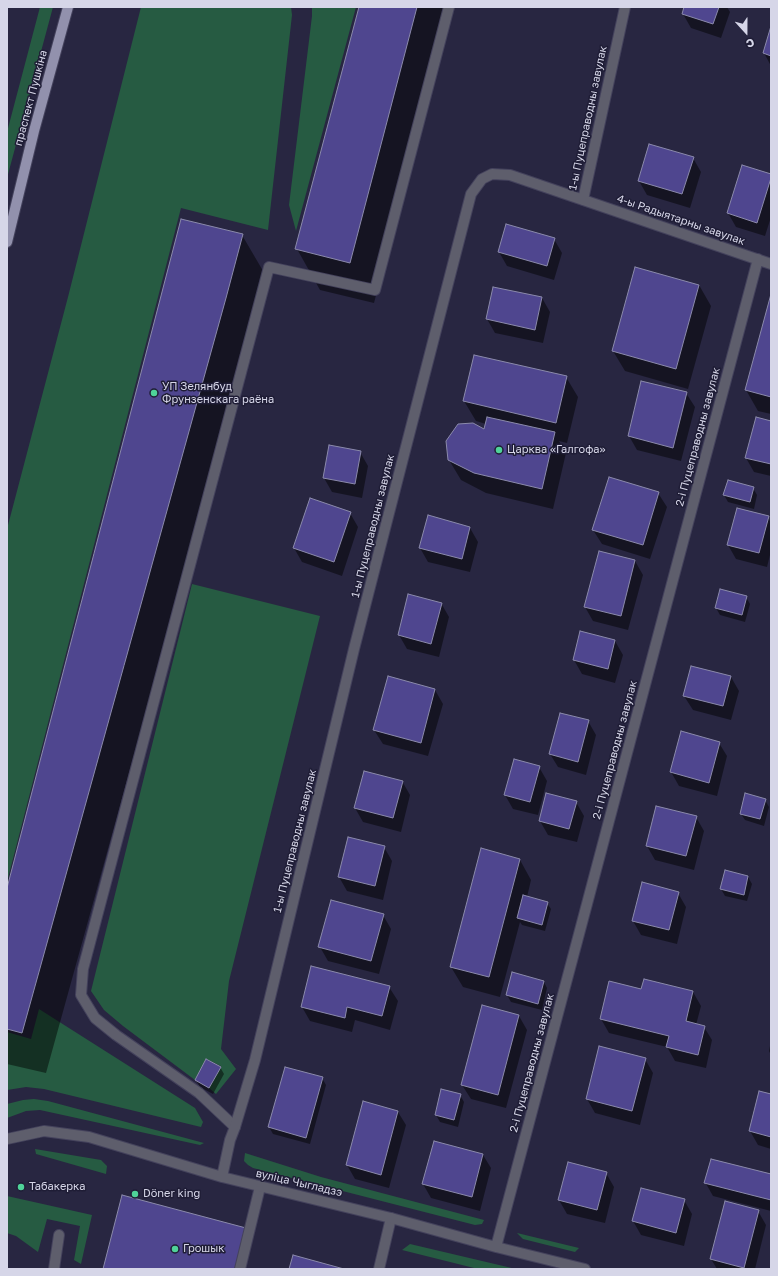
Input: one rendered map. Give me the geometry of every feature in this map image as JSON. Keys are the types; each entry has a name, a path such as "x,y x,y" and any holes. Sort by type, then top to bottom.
{"main road":[{"name":"праспект Пушкіна","path":"7,242 34,131 68,7"}],"street":[{"path":"235,1127 199,1093 116,1035 95,1018 81,995 83,969 269,267 375,290 449,7"},
{"name":"1-ы Пуцеправодны завулак","path":"222,1177 230,1140 255,1060 354,649 471,194 482,179 492,174 510,175 583,200 625,7"},
{"name":"4-ы Радыятарны завулак","path":"583,200 771,264"},
{"name":"2-і Пуцеправодны завулак","path":"496,1247 758,259"},
{"name":"вуліца Чыгладзэ","path":"7,1139 44,1131 89,1137 222,1177 391,1218 574,1268 585,1269"},
{"path":"240,1269 260,1187"},
{"path":"379,1269 391,1218"},
{"path":"54,1269 58,1235"}],"green space":[{"path":"40,7 53,7 7,178 7,132"},
{"path":"141,7 291,7 292,15 268,230 181,208 7,882 7,529 68,297"},
{"path":"312,7 356,7 296,231 289,205"},
{"path":"192,584 320,616 229,981 221,1049 236,1069 216,1094 209,1088 221,1066 206,1059 195,1080 104,1010 91,991"},
{"path":"39,1009 195,1108 203,1122 201,1127 44,1089 26,1087 7,1090 7,1032 31,1039"},
{"path":"34,1099 48,1101 204,1143 200,1145 40,1110 26,1111 7,1118 7,1104"},
{"path":"35,1149 101,1160 107,1166 106,1174 36,1154"},
{"path":"245,1153 321,1177 484,1220 482,1224 475,1225 253,1168 244,1161"},
{"path":"7,1196 92,1215 81,1264 74,1260 80,1226 47,1219 38,1252 16,1236 7,1233"},
{"path":"517,1233 579,1248 575,1252 523,1239"},
{"path":"410,1244 516,1269 478,1269 402,1250"}],"building":[{"path":"359,7 417,7 350,263 295,249"},
{"path":"684,7 719,7 713,24 682,14"},
{"path":"771,26 771,56 763,53"},
{"path":"649,144 694,157 682,194 638,181"},
{"path":"742,165 771,174 757,223 727,213"},
{"path":"181,219 243,234 22,1033 7,1029 7,888"},
{"path":"506,224 555,238 547,266 498,252"},
{"path":"635,267 699,285 676,369 612,351"},
{"path":"493,287 542,297 535,330 486,319"},
{"path":"771,294 771,397 745,390"},
{"name":"Царква «Галгофа»","path":"474,355 567,376 556,423 463,401"},
{"path":"641,381 687,392 673,448 628,436"},
{"name":"Царква «Галгофа»","path":"487,417 555,432 542,489 474,473 448,460 446,441 458,424 473,423 484,429"},
{"path":"756,417 771,421 771,464 745,458"},
{"path":"329,445 361,451 355,484 323,478"},
{"path":"609,477 659,492 643,545 592,530"},
{"path":"728,480 754,487 750,502 723,495"},
{"path":"310,498 351,512 334,562 293,548"},
{"path":"737,508 769,516 759,553 727,545"},
{"path":"428,515 470,527 462,559 419,548"},
{"path":"599,551 635,560 621,616 584,607"},
{"path":"720,589 747,596 742,615 715,608"},
{"path":"408,594 442,603 431,644 398,635"},
{"path":"580,631 615,640 608,669 573,660"},
{"path":"691,666 731,676 723,706 683,696"},
{"path":"388,676 435,689 421,743 373,730"},
{"path":"560,713 589,720 578,762 549,754"},
{"path":"681,731 720,742 709,783 670,772"},
{"path":"514,759 540,766 530,802 504,795"},
{"path":"364,771 403,781 393,818 354,808"},
{"path":"546,793 577,801 569,829 539,821"},
{"path":"745,793 766,799 760,819 740,814"},
{"path":"656,806 697,816 686,856 646,846"},
{"path":"348,837 385,846 375,886 338,877"},
{"path":"481,848 520,859 489,977 450,967"},
{"path":"725,870 748,876 744,895 720,889"},
{"path":"642,882 679,892 669,930 632,921"},
{"path":"523,895 548,902 542,925 517,918"},
{"path":"331,900 384,914 371,961 318,947"},
{"path":"311,966 390,986 382,1016 347,1007 345,1018 301,1007"},
{"path":"512,972 544,981 538,1004 506,995"},
{"path":"644,979 693,991 686,1021 705,1026 698,1055 666,1047 669,1036 600,1019 609,981 641,989"},
{"path":"482,1005 519,1015 498,1095 461,1085"},
{"path":"599,1046 646,1058 632,1111 586,1099"},
{"path":"206,1059 221,1067 209,1088 195,1080"},
{"path":"285,1067 323,1077 306,1138 268,1127"},
{"path":"441,1089 461,1094 454,1120 435,1115"},
{"path":"759,1091 771,1094 771,1137 749,1131"},
{"path":"363,1101 398,1111 381,1175 346,1165"},
{"path":"434,1141 483,1154 472,1197 422,1184"},
{"path":"711,1159 771,1174 771,1200 704,1183"},
{"path":"568,1162 607,1172 597,1210 558,1200"},
{"path":"641,1188 685,1199 676,1233 632,1221"},
{"name":"Грошык","path":"122,1195 246,1228 236,1269 103,1269"},
{"path":"725,1201 759,1210 744,1268 710,1259"},
{"path":"293,1255 344,1269 289,1269"}],"place":[{"name":"УП Зелянбуд Фрунзенскага раёна","path":"154,393"},
{"name":"Царква «Галгофа»","path":"499,450"},
{"name":"Табакерка","path":"21,1187"},
{"name":"Döner king","path":"135,1194"},
{"name":"Грошык","path":"175,1249"}]}
